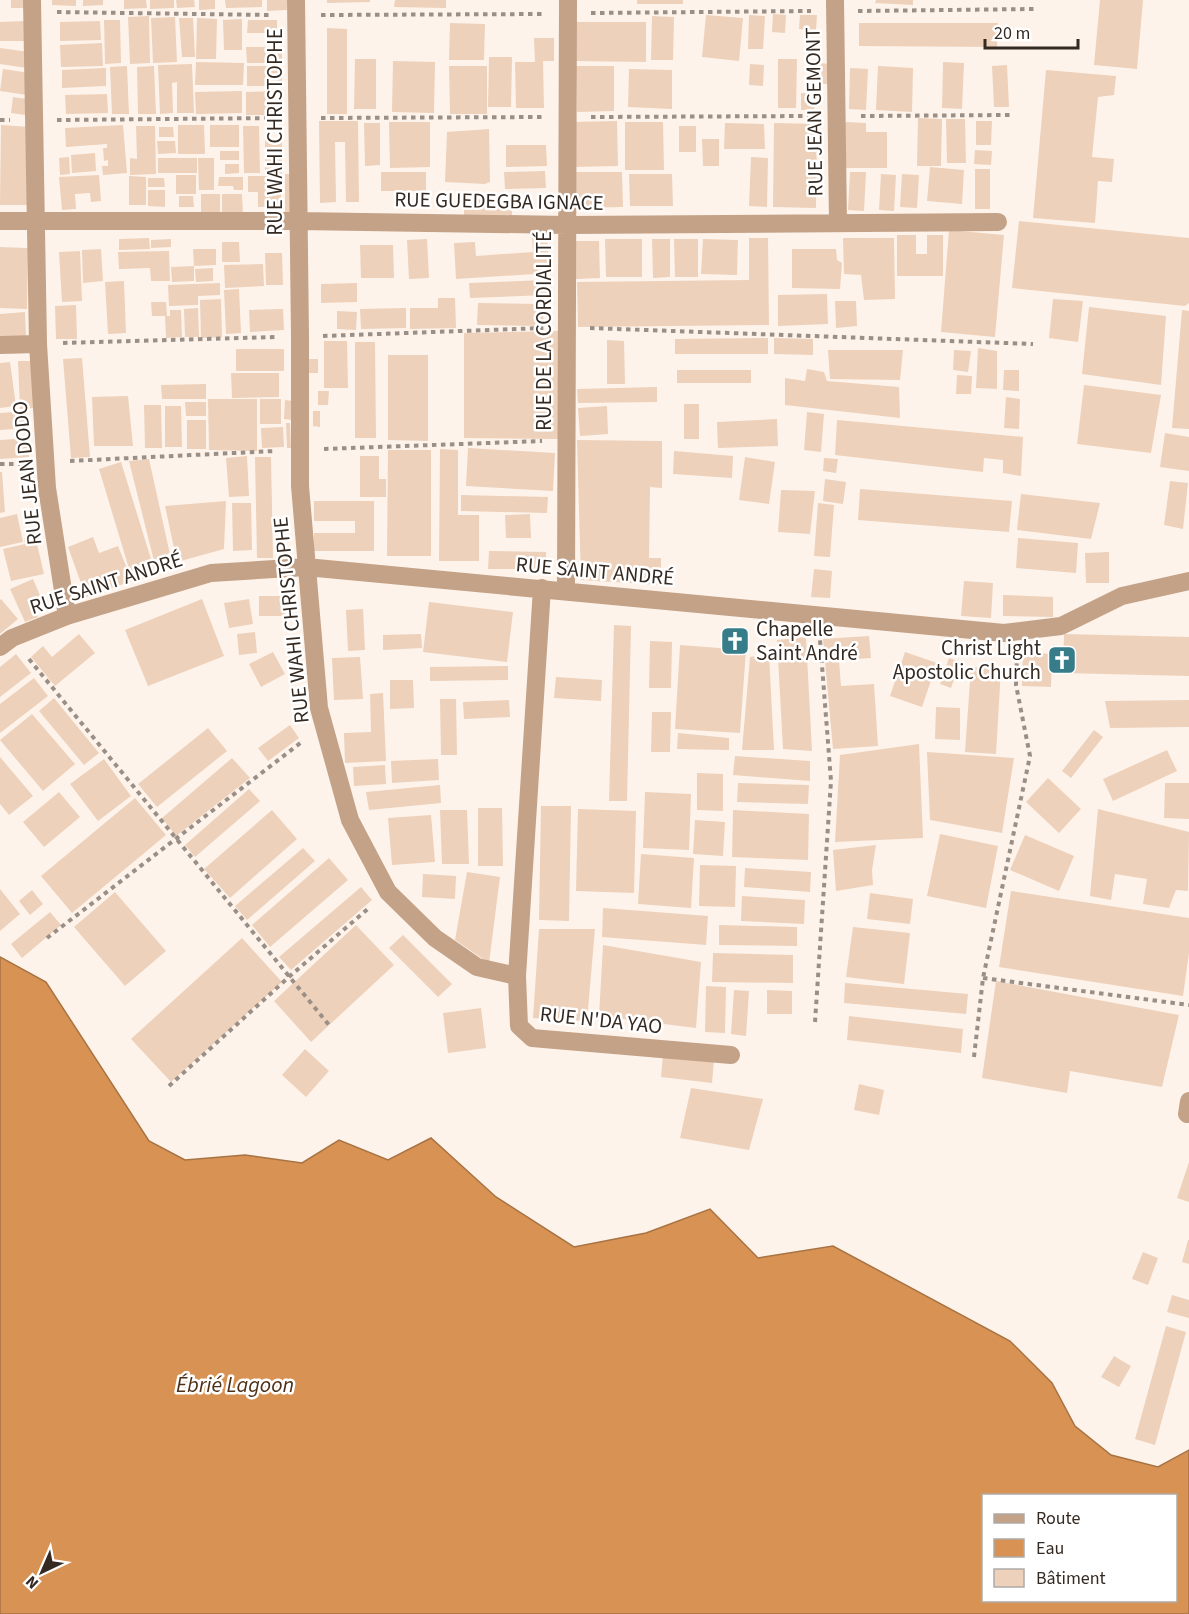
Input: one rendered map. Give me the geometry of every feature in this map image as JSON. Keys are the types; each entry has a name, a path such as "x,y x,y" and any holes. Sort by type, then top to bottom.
{"street":[{"name":"RUE JEAN GEMONT","path":"835,5 838,223"},
{"name":"RUE JEAN DODO","path":"32,6 38,344 47,489 67,616"},
{"name":"RUE DE LA CORDIALITÉ","path":"566,590 568,7"},
{"name":"RUE WAHI CHRISTOPHE","path":"296,8 300,486 319,708 350,820 388,892 435,938 477,967 517,976"},
{"name":"RUE GUEDEGBA IGNACE","path":"0,221 297,221 567,225 998,222"},
{"path":"0,345 38,344"},
{"name":"RUE SAINT ANDRÉ","path":"6,643 67,616 211,573 306,567 1004,633 1061,626 1122,596 1189,581"},
{"path":"517,976 542,588"},
{"name":"RUE N'DA YAO","path":"517,976 519,1026 532,1038 731,1055"}],"path":[{"path":"32,6 296,8 835,5 1034,9"},
{"path":"0,120 1010,116"},
{"path":"38,344 567,328 1033,344"},
{"path":"815,1022 831,781 818,615"},
{"path":"974,1057 983,978 1030,756 1016,685 1018,631"},
{"path":"6,643 176,839 329,1024"},
{"path":"47,938 323,725"},
{"path":"169,1086 290,976 388,892"},
{"path":"983,978 1189,1005"}],"water":[{"name":"Ébrié Lagoon","path":"0,957 46,982 149,1141 185,1160 245,1155 302,1163 339,1140 388,1160 431,1138 496,1197 574,1247 646,1233 710,1209 758,1258 833,1246 1010,1341 1052,1383 1075,1426 1111,1455 1158,1467 1189,1450 1189,1614 0,1614"}],"building":[{"path":"11,0 28,0 28,8 11,8"},
{"path":"52,0 76,0 76,6 52,5"},
{"path":"83,0 103,0 103,5 83,6"},
{"path":"124,0 146,0 147,8 124,9"},
{"path":"150,0 174,0 174,8 150,9"},
{"path":"176,0 194,0 195,7 177,8"},
{"path":"199,0 215,0 215,9 199,10"},
{"path":"225,0 262,0 262,7 226,8"},
{"path":"267,0 287,0 287,10 267,11"},
{"path":"327,0 370,0 370,2 327,3"},
{"path":"395,0 446,0 446,8 394,7"},
{"path":"637,0 683,0 683,4 637,4"},
{"path":"876,0 913,0 913,5 875,3"},
{"path":"1100,0 1143,0 1137,69 1094,65"},
{"path":"773,14 786,15 785,33 772,32"},
{"path":"706,15 743,18 739,61 702,57"},
{"path":"749,15 765,16 763,49 748,49"},
{"path":"800,15 817,15 816,30 799,29"},
{"path":"149,16 150,63 130,64 128,17"},
{"path":"652,16 674,17 673,60 651,60"},
{"path":"175,17 177,62 153,63 151,18"},
{"path":"179,18 193,18 195,57 182,57"},
{"path":"197,18 217,19 216,59 196,59"},
{"path":"242,19 242,50 224,50 223,20"},
{"path":"104,20 120,20 121,63 105,64"},
{"path":"248,20 277,20 277,33 247,33"},
{"path":"25,21 26,41 0,41 0,22"},
{"path":"100,21 101,40 60,41 60,22"},
{"path":"574,22 646,22 646,62 573,61"},
{"path":"450,23 485,24 484,60 449,60"},
{"path":"859,23 998,23 997,47 859,46"},
{"path":"327,28 347,29 347,114 327,114"},
{"path":"534,38 554,38 554,61 543,61 544,108 516,108 515,62 535,62"},
{"path":"102,43 103,66 61,67 60,45"},
{"path":"246,47 282,47 282,63 247,63"},
{"path":"0,48 29,52 27,68 0,64"},
{"path":"489,57 512,57 511,107 488,107"},
{"path":"355,59 376,59 376,109 354,109"},
{"path":"778,59 797,59 796,108 778,108"},
{"path":"393,61 435,62 434,113 392,112"},
{"path":"196,62 244,63 243,85 195,85"},
{"path":"943,62 964,63 962,109 942,108"},
{"path":"818,63 831,64 830,84 818,84"},
{"path":"192,64 194,113 177,113 177,82 172,83 173,113 160,114 158,65"},
{"path":"750,64 764,65 763,86 749,85"},
{"path":"1007,65 1009,107 994,107 992,66"},
{"path":"127,66 129,114 112,114 110,67"},
{"path":"154,66 156,114 138,114 137,67"},
{"path":"247,66 282,66 282,86 247,86"},
{"path":"449,66 487,66 487,114 450,114"},
{"path":"576,66 614,66 614,111 577,112"},
{"path":"878,66 913,68 912,112 876,110"},
{"path":"106,68 106,86 62,88 62,70"},
{"path":"850,68 868,69 866,110 849,109"},
{"path":"3,69 30,73 27,95 0,91"},
{"path":"629,69 672,70 672,109 628,107"},
{"path":"1046,70 1116,76 1114,95 1098,97 1092,157 1114,159 1112,182 1098,181 1095,223 1033,218"},
{"path":"242,91 242,113 196,114 195,92"},
{"path":"282,91 282,115 246,115 246,92"},
{"path":"801,93 815,94 814,110 801,110"},
{"path":"107,94 108,113 66,114 65,95"},
{"path":"13,97 27,99 25,115 11,113"},
{"path":"918,118 942,119 941,166 917,166"},
{"path":"946,119 965,119 966,163 947,163"},
{"path":"319,121 358,121 359,202 346,202 345,142 335,142 336,202 320,203"},
{"path":"617,121 618,166 573,167 572,122"},
{"path":"976,121 992,121 991,145 976,145"},
{"path":"389,122 430,122 430,167 390,168"},
{"path":"625,122 663,122 664,170 625,170"},
{"path":"845,122 866,123 866,132 887,132 887,168 845,168"},
{"path":"364,123 380,123 380,165 365,166"},
{"path":"725,123 764,124 765,149 724,149"},
{"path":"774,123 817,124 816,208 773,207"},
{"path":"1,125 30,127 27,205 0,205"},
{"path":"123,125 127,173 103,175 102,166 108,166 108,160 104,161 103,148 107,148 107,144 66,147 65,128"},
{"path":"178,125 204,125 205,154 178,154"},
{"path":"210,125 239,125 239,147 210,147"},
{"path":"136,126 155,126 156,174 130,175 130,158 137,159"},
{"path":"243,126 259,126 260,173 244,173"},
{"path":"679,126 696,126 696,152 679,152"},
{"path":"159,127 173,127 174,137 159,137"},
{"path":"489,129 490,182 485,184 445,182 447,132"},
{"path":"265,139 282,140 282,175 265,174"},
{"path":"702,139 719,139 719,166 703,166"},
{"path":"157,141 175,141 176,153 158,154"},
{"path":"506,145 546,145 547,166 506,167"},
{"path":"975,150 992,151 991,165 974,164"},
{"path":"220,151 239,151 239,160 220,160"},
{"path":"95,153 96,171 72,173 71,155"},
{"path":"69,157 70,174 60,175 59,158"},
{"path":"751,157 768,158 767,207 749,206"},
{"path":"158,158 197,158 197,173 158,173"},
{"path":"198,158 214,158 214,190 199,190"},
{"path":"225,164 239,164 239,173 225,174"},
{"path":"930,167 964,170 962,204 927,201"},
{"path":"975,169 990,169 990,209 975,209"},
{"path":"545,171 546,188 505,189 504,172"},
{"path":"381,172 426,172 426,191 381,191"},
{"path":"575,172 622,172 623,207 575,208"},
{"path":"850,172 866,172 864,211 848,210"},
{"path":"285,174 293,174 293,213 285,213"},
{"path":"629,174 672,174 673,206 630,206"},
{"path":"881,174 896,175 894,211 879,210"},
{"path":"902,174 919,175 917,208 900,207"},
{"path":"99,175 101,201 91,202 90,193 75,194 76,209 62,210 59,177"},
{"path":"176,175 196,175 196,194 176,194"},
{"path":"129,176 146,177 146,205 129,205"},
{"path":"248,176 281,176 281,206 258,207 258,192 248,192"},
{"path":"219,177 243,177 243,190 234,190 233,186 218,186"},
{"path":"148,178 164,178 165,187 148,187"},
{"path":"148,190 165,190 165,207 148,206"},
{"path":"201,194 220,194 220,215 201,215"},
{"path":"222,194 242,194 243,215 222,215"},
{"path":"179,196 193,196 194,207 179,207"},
{"path":"512,199 512,216 464,216 464,200"},
{"path":"1019,221 1189,238 1189,303 1185,306 1012,288"},
{"path":"949,230 1004,235 995,337 941,332"},
{"path":"897,235 916,235 916,254 927,254 927,235 943,235 943,276 897,276"},
{"path":"547,237 550,273 456,279 454,243 475,242 476,256 533,252 532,238"},
{"path":"149,238 150,249 119,250 119,239"},
{"path":"749,238 768,238 769,325 578,327 577,282 749,280"},
{"path":"843,238 894,238 895,299 864,300 861,275 844,274"},
{"path":"171,239 171,247 151,248 151,240"},
{"path":"427,239 429,278 409,279 407,240"},
{"path":"605,239 642,239 642,277 606,277"},
{"path":"652,239 670,239 670,277 653,278"},
{"path":"674,239 698,239 698,277 675,277"},
{"path":"703,239 738,240 737,275 701,274"},
{"path":"575,241 599,241 600,278 576,279"},
{"path":"222,242 239,242 240,262 222,262"},
{"path":"360,245 393,245 394,278 361,278"},
{"path":"0,247 28,248 27,309 0,308"},
{"path":"101,249 103,281 83,283 82,250"},
{"path":"193,249 216,249 216,265 194,266"},
{"path":"792,249 836,249 837,260 842,263 840,289 792,288"},
{"path":"80,251 82,301 62,302 59,252"},
{"path":"169,251 170,281 151,281 150,268 119,269 118,252"},
{"path":"265,253 282,253 283,285 266,285"},
{"path":"263,264 264,286 225,288 224,265"},
{"path":"194,266 194,281 172,282 171,267"},
{"path":"213,268 213,281 196,282 195,269"},
{"path":"546,280 547,295 470,298 469,283"},
{"path":"124,281 126,333 108,334 105,282"},
{"path":"220,283 220,295 198,296 198,305 169,306 168,285"},
{"path":"357,283 357,302 321,303 321,284"},
{"path":"239,289 241,333 226,334 224,290"},
{"path":"827,294 828,324 778,326 778,295"},
{"path":"438,298 455,298 456,328 410,329 410,308 438,308"},
{"path":"221,299 222,337 201,338 200,300"},
{"path":"1053,299 1083,301 1078,342 1049,338"},
{"path":"835,301 856,301 857,326 836,328"},
{"path":"151,302 166,302 167,316 170,316 170,310 181,310 182,337 166,338 165,316 152,316"},
{"path":"478,303 544,304 543,326 477,325"},
{"path":"76,305 77,339 56,339 55,306"},
{"path":"1089,307 1166,316 1161,385 1082,374"},
{"path":"198,308 199,337 185,337 184,309"},
{"path":"406,308 406,328 361,329 360,309"},
{"path":"283,309 284,330 250,332 249,310"},
{"path":"1182,310 1189,311 1189,429 1172,428"},
{"path":"337,311 357,312 356,330 337,329"},
{"path":"25,312 26,336 0,338 0,314"},
{"path":"559,331 559,439 464,438 464,333"},
{"path":"768,338 768,354 675,354 675,339"},
{"path":"774,338 813,339 813,355 774,354"},
{"path":"607,340 624,341 625,384 607,384"},
{"path":"324,341 347,341 348,388 324,388"},
{"path":"355,342 375,342 376,438 355,438"},
{"path":"978,348 997,351 997,389 976,388"},
{"path":"236,349 284,349 284,371 236,371"},
{"path":"828,350 903,350 900,380 830,379"},
{"path":"954,350 971,351 968,372 953,370"},
{"path":"388,355 428,355 428,441 388,440"},
{"path":"82,358 90,457 71,458 63,359"},
{"path":"309,359 318,359 318,373 308,373"},
{"path":"18,361 31,361 34,408 20,409"},
{"path":"10,362 16,406 0,408 0,363"},
{"path":"807,369 824,372 827,381 899,387 900,418 785,405 785,378 805,381"},
{"path":"677,370 751,370 751,383 677,383"},
{"path":"1004,370 1019,370 1019,391 1003,390"},
{"path":"231,373 279,373 279,397 232,398"},
{"path":"957,375 972,376 971,394 956,394"},
{"path":"206,384 206,399 162,399 161,385"},
{"path":"1084,385 1161,395 1151,453 1077,444"},
{"path":"657,387 657,402 578,403 577,389"},
{"path":"318,391 329,391 328,405 318,405"},
{"path":"128,396 133,446 94,446 92,397"},
{"path":"1006,397 1020,399 1019,429 1004,428"},
{"path":"208,399 257,399 257,451 209,450"},
{"path":"260,399 281,399 281,424 260,424"},
{"path":"285,400 293,401 292,420 284,419"},
{"path":"185,402 206,402 206,416 186,416"},
{"path":"684,404 699,404 699,439 684,439"},
{"path":"144,405 161,405 162,448 145,448"},
{"path":"165,406 181,406 182,447 165,447"},
{"path":"607,406 608,434 580,436 578,408"},
{"path":"27,411 28,428 0,430 0,413"},
{"path":"313,411 320,411 320,427 313,426"},
{"path":"807,412 824,414 821,452 804,450"},
{"path":"777,419 778,446 718,448 717,422"},
{"path":"187,420 206,420 206,449 187,449"},
{"path":"837,420 1023,437 1021,476 1003,473 1003,460 984,458 983,472 835,455"},
{"path":"286,423 290,423 291,448 287,448"},
{"path":"283,427 284,447 262,448 261,428"},
{"path":"1165,433 1189,437 1189,471 1160,467"},
{"path":"27,438 29,457 0,459 0,440"},
{"path":"577,440 662,441 662,488 650,487 649,558 661,558 661,585 581,580"},
{"path":"468,448 555,453 553,491 466,486"},
{"path":"440,449 458,450 458,515 479,515 479,561 439,561"},
{"path":"388,450 431,450 431,556 387,556"},
{"path":"674,451 733,456 732,478 673,474"},
{"path":"247,456 249,496 229,497 226,458"},
{"path":"360,456 379,456 379,479 386,479 386,497 360,497"},
{"path":"255,457 271,457 273,558 257,558"},
{"path":"745,457 775,462 769,504 739,500"},
{"path":"824,458 838,459 836,473 823,471"},
{"path":"149,459 173,568 157,573 129,461"},
{"path":"121,462 156,575 133,582 99,469"},
{"path":"0,472 2,472 5,512 0,513"},
{"path":"825,479 846,482 843,504 823,501"},
{"path":"1170,481 1188,483 1183,529 1164,525"},
{"path":"860,489 1012,501 1009,532 858,520"},
{"path":"781,490 815,491 810,534 778,532"},
{"path":"1021,494 1100,503 1091,539 1017,530"},
{"path":"461,495 548,497 547,513 461,511"},
{"path":"226,501 224,549 177,562 165,506"},
{"path":"314,501 374,501 374,551 314,551 314,533 355,533 355,521 314,521"},
{"path":"232,503 251,503 252,550 233,551"},
{"path":"818,503 834,505 830,557 814,556"},
{"path":"17,514 23,542 0,547 0,518"},
{"path":"530,514 531,538 506,538 505,515"},
{"path":"35,535 44,574 11,581 3,549 25,544 24,538"},
{"path":"93,537 99,553 118,546 132,581 86,597 68,547"},
{"path":"1018,538 1078,543 1076,573 1016,568"},
{"path":"489,551 546,552 546,569 488,569"},
{"path":"1109,552 1109,583 1086,583 1085,553"},
{"path":"814,569 832,571 830,598 811,597"},
{"path":"33,579 45,607 36,611 38,617 25,622 10,589"},
{"path":"964,581 993,583 991,618 961,616"},
{"path":"1003,595 1053,597 1053,617 1003,616"},
{"path":"259,596 284,596 285,616 259,616"},
{"path":"202,599 224,656 148,686 125,630"},
{"path":"249,599 253,624 229,628 224,603"},
{"path":"0,600 18,619 0,634"},
{"path":"429,602 513,612 507,662 423,652"},
{"path":"363,609 365,650 348,651 346,610"},
{"path":"614,625 631,626 627,801 609,801"},
{"path":"255,632 257,653 239,655 237,634"},
{"path":"79,634 95,653 55,686 31,657 43,646 52,657"},
{"path":"421,634 422,648 383,650 383,635"},
{"path":"1064,634 1189,637 1189,676 1063,673"},
{"path":"869,636 871,658 839,660 841,686 874,684 878,746 833,749 823,639"},
{"path":"806,637 812,751 783,749 777,640"},
{"path":"650,641 672,642 671,688 649,688"},
{"path":"680,645 746,650 740,733 675,729"},
{"path":"273,652 285,674 261,687 249,664"},
{"path":"905,652 937,663 922,707 890,696"},
{"path":"1023,652 1052,654 1051,687 1022,686"},
{"path":"16,654 31,673 0,697 0,667"},
{"path":"769,654 774,750 742,750 750,657"},
{"path":"360,657 363,699 334,700 332,658"},
{"path":"949,658 960,662 951,688 940,684"},
{"path":"508,666 508,680 430,681 430,667"},
{"path":"971,667 1001,669 996,754 965,752"},
{"path":"556,677 602,680 601,701 554,698"},
{"path":"34,678 48,696 0,733 0,704"},
{"path":"390,680 413,680 414,708 390,709"},
{"path":"383,693 386,761 345,763 344,733 371,732 370,694"},
{"path":"54,698 99,753 84,765 39,711"},
{"path":"440,699 456,699 457,755 441,755"},
{"path":"509,700 510,717 464,719 463,702"},
{"path":"1189,700 1189,727 1110,728 1105,701"},
{"path":"936,707 960,708 960,740 935,739"},
{"path":"652,712 671,712 670,752 651,752"},
{"path":"32,714 75,764 43,791 0,740"},
{"path":"290,725 299,738 268,761 258,748"},
{"path":"208,728 227,751 157,807 138,784"},
{"path":"1094,730 1103,737 1071,778 1062,771"},
{"path":"678,733 729,738 729,750 677,749"},
{"path":"919,744 923,838 835,842 840,755"},
{"path":"1167,750 1177,771 1113,801 1103,779"},
{"path":"927,752 1014,758 1002,833 930,820"},
{"path":"735,756 810,761 810,781 733,775"},
{"path":"0,757 33,796 9,815 0,804"},
{"path":"232,758 250,778 176,836 162,818"},
{"path":"104,759 131,796 98,821 70,784"},
{"path":"438,759 439,780 392,783 391,761"},
{"path":"385,765 386,784 354,786 353,767"},
{"path":"697,773 723,774 723,811 697,810"},
{"path":"1048,778 1081,809 1059,833 1026,802"},
{"path":"738,783 809,785 808,804 737,802"},
{"path":"1165,783 1189,783 1189,819 1164,818"},
{"path":"440,785 441,803 369,810 366,792"},
{"path":"249,789 260,801 195,857 185,845"},
{"path":"59,792 80,817 44,847 23,822"},
{"path":"645,792 691,794 689,850 643,848"},
{"path":"135,798 166,835 72,913 41,876"},
{"path":"541,806 571,806 569,921 539,920"},
{"path":"478,808 502,808 503,866 478,866"},
{"path":"578,809 636,811 634,893 576,891"},
{"path":"1098,809 1189,832 1188,891 1176,890 1169,908 1143,904 1147,879 1115,874 1111,900 1090,896"},
{"path":"272,810 297,839 230,898 204,869"},
{"path":"440,810 467,810 469,864 442,864"},
{"path":"733,810 809,814 808,860 732,857"},
{"path":"431,815 435,862 392,865 388,818"},
{"path":"695,820 725,822 723,856 693,854"},
{"path":"940,834 998,846 986,908 927,896"},
{"path":"1025,835 1074,856 1059,891 1010,870"},
{"path":"876,845 872,870 873,885 836,891 833,850"},
{"path":"303,848 315,861 247,920 235,906"},
{"path":"641,854 694,858 691,908 638,904"},
{"path":"329,858 348,880 270,947 252,925"},
{"path":"700,865 736,866 735,907 699,906"},
{"path":"745,868 811,872 810,892 744,887"},
{"path":"467,872 500,877 489,963 455,940"},
{"path":"423,874 456,876 455,899 422,897"},
{"path":"361,887 372,900 291,970 279,957"},
{"path":"0,889 20,914 0,931"},
{"path":"32,890 43,904 30,915 19,901"},
{"path":"1011,891 1189,918 1189,953 1183,996 999,967"},
{"path":"115,892 166,951 125,986 74,927"},
{"path":"870,893 913,899 910,924 867,919"},
{"path":"742,896 805,900 804,924 741,921"},
{"path":"603,908 708,916 706,945 602,937"},
{"path":"50,912 61,925 22,958 11,944"},
{"path":"356,925 394,965 311,1042 274,1001"},
{"path":"719,925 797,927 797,946 719,945"},
{"path":"853,927 910,933 904,984 846,977"},
{"path":"539,929 595,929 587,1021 533,1018"},
{"path":"403,935 452,984 438,997 389,948"},
{"path":"242,938 282,982 171,1082 131,1039"},
{"path":"603,945 701,962 696,1028 599,1016"},
{"path":"713,953 793,955 793,983 712,982"},
{"path":"996,981 1179,1015 1162,1087 1070,1071 1067,1093 982,1078"},
{"path":"845,983 968,994 966,1014 844,1003"},
{"path":"706,986 726,987 725,1033 705,1032"},
{"path":"734,990 749,991 746,1036 731,1034"},
{"path":"767,990 792,991 792,1014 767,1014"},
{"path":"481,1008 486,1048 448,1053 443,1013"},
{"path":"849,1016 963,1029 961,1053 847,1040"},
{"path":"305,1049 329,1071 306,1097 282,1075"},
{"path":"663,1054 714,1060 712,1083 661,1077"},
{"path":"859,1084 884,1090 879,1115 854,1110"},
{"path":"691,1088 763,1099 749,1150 680,1138"},
{"path":"1189,1162 1189,1202 1177,1198"},
{"path":"1189,1240 1189,1264 1182,1262"},
{"path":"1143,1252 1158,1258 1148,1285 1132,1279"},
{"path":"1172,1295 1189,1300 1189,1318 1167,1312"},
{"path":"1166,1326 1186,1332 1155,1445 1135,1439"},
{"path":"1114,1356 1131,1366 1119,1387 1101,1377"}],"place":[{"name":"Chapelle Saint André","path":"735,641"},
{"name":"Christ Light Apostolic Church","path":"1062,660"}]}
